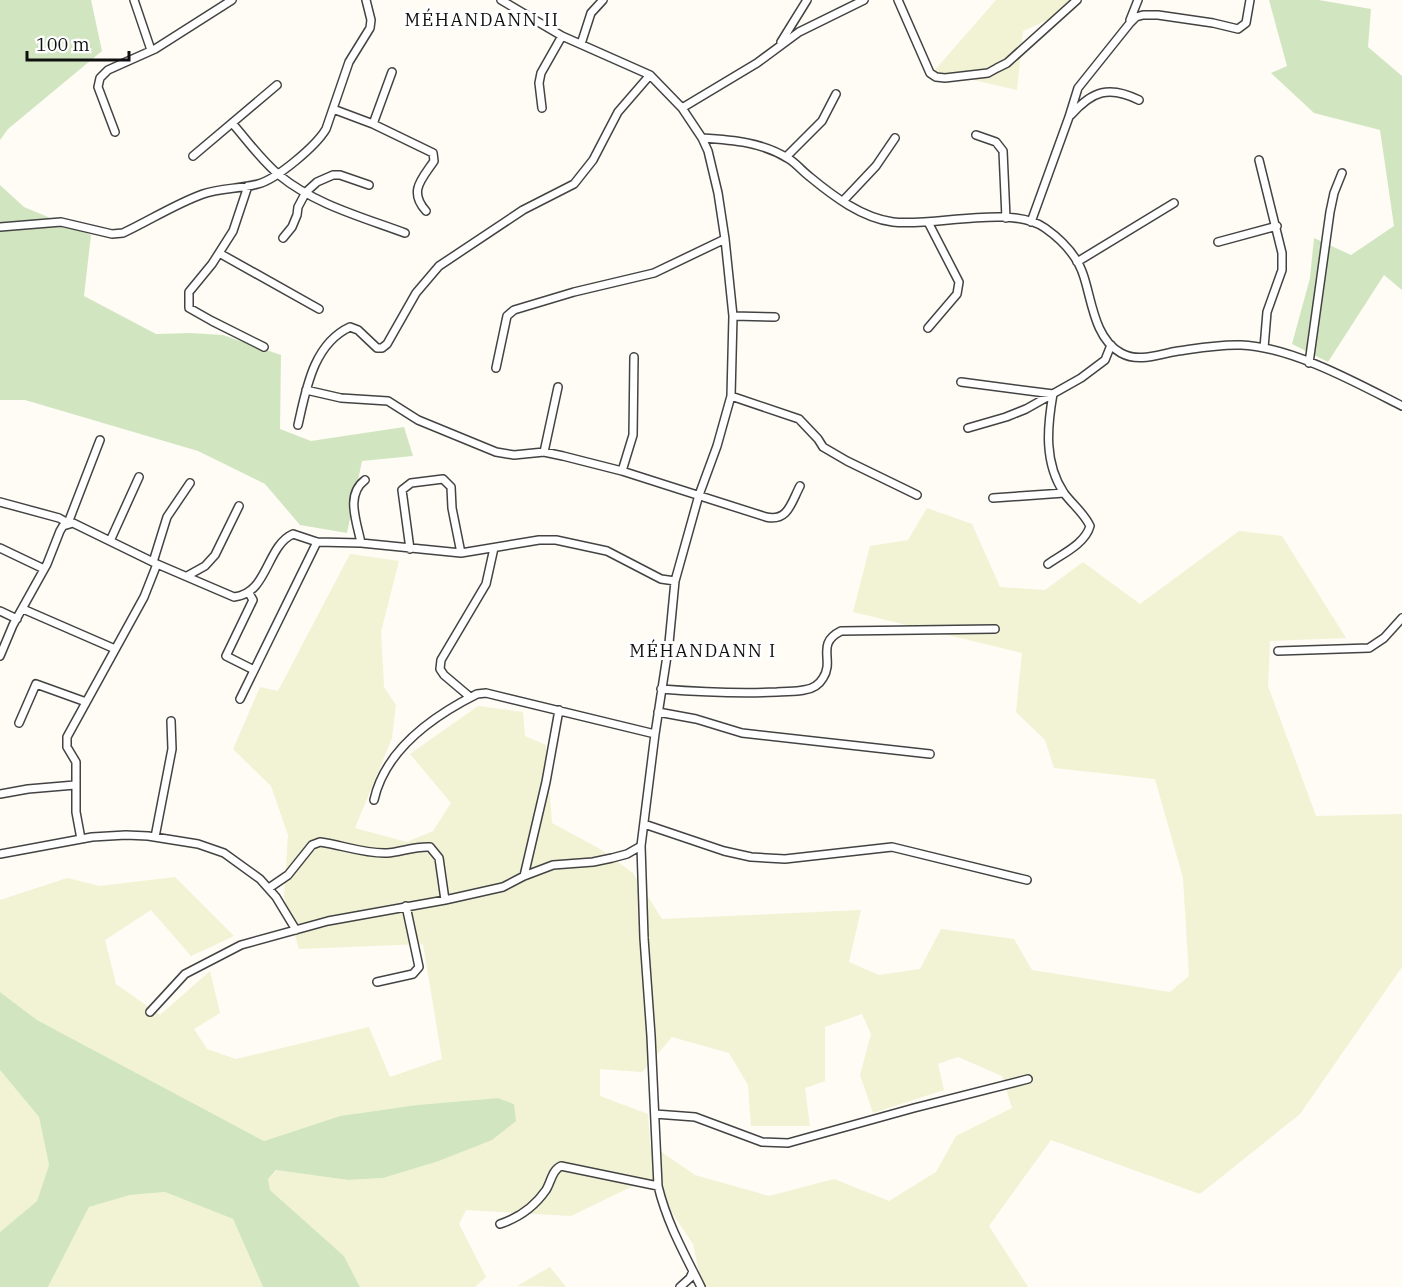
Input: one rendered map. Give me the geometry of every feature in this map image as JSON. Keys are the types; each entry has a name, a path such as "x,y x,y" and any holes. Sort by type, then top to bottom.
{"street":[{"path":"134,0 151,50"},
{"path":"115,132 98,87 100,78 108,69 151,50 232,0"},
{"path":"0,227 61,222 112,234 123,233 204,194 261,183 277,174 321,137 349,62 370,28 371,20 366,0"},
{"path":"501,0 562,36 608,54 650,75 682,108 708,151 725,238 733,316 731,396 717,446 699,495 675,581 669,643 641,846 658,1186 670,1225 701,1287"},
{"path":"581,44 591,13 603,0"},
{"path":"780,44 807,0"},
{"path":"682,108 757,63 780,44 819,21 864,0"},
{"path":"898,0 930,73 936,77 945,78 988,73 1007,63 1077,0"},
{"path":"1130,22 1138,0"},
{"path":"1031,222 1069,117 1077,88 1130,22 1136,17 1150,15 1213,23 1238,29 1246,23 1250,0"},
{"path":"542,108 539,83 541,73 562,36"},
{"path":"373,124 392,72"},
{"path":"298,425 306,390 319,357 344,330 350,327 357,330 376,348 382,348 392,336 416,293 439,266 523,210 574,183 592,160 618,112 650,75"},
{"path":"193,156 276,85"},
{"path":"1069,117 1088,98 1099,93 1113,91 1139,100"},
{"path":"786,158 822,121 836,94"},
{"path":"333,109 373,124 433,153 435,161 420,181 416,192 418,203 426,212"},
{"path":"232,123 277,174 337,207 405,233"},
{"path":"976,135 996,142 1003,151 1006,218"},
{"path":"702,138 740,140 769,149 786,158 843,201 874,217 893,222 1006,218 1043,226 1057,237 1077,262 1084,277 1092,311 1111,345 1120,353 1134,358 1149,358 1207,347 1241,345 1264,348 1309,363 1402,406"},
{"path":"843,201 876,166 895,138"},
{"path":"1259,160 1282,253 1282,270 1267,312 1264,348"},
{"path":"1309,363 1330,212 1342,173"},
{"path":"284,238 292,227 298,207 306,192 316,182 333,175 340,175 369,185"},
{"path":"248,186 233,231 189,292 189,308 264,347"},
{"path":"1077,262 1174,203"},
{"path":"928,222 959,282 957,294 928,328"},
{"path":"1218,242 1276,226"},
{"path":"496,368 507,316 514,310 574,292 654,273 725,238"},
{"path":"219,253 319,309"},
{"path":"733,316 775,317"},
{"path":"968,428 1026,409 1053,394 1099,366 1105,360 1111,345"},
{"path":"622,471 633,435 634,357"},
{"path":"961,382 1053,394"},
{"path":"544,452 558,387"},
{"path":"306,390 341,398 388,401 418,420 496,452 514,455 544,452 622,471 776,519 787,511 800,486"},
{"path":"1048,564 1082,540 1090,526 1087,519 1064,493 1053,472 1048,446 1048,421 1053,394"},
{"path":"731,396 799,419 823,447 917,495"},
{"path":"0,656 60,531 68,523 100,440"},
{"path":"110,541 139,477"},
{"path":"410,549 402,490 411,483 443,479 451,487 452,508 461,553"},
{"path":"361,543 353,503 358,486 365,480"},
{"path":"81,839 76,812 76,762 67,747 67,737 144,597 167,517 190,483"},
{"path":"993,498 1064,493"},
{"path":"0,502 73,523 155,563 234,597 249,593 256,586 285,537 293,534 299,534 317,542 361,543 461,553 539,540 556,540 608,551 661,579 675,581"},
{"path":"187,576 205,566 215,555 239,506"},
{"path":"240,699 317,542"},
{"path":"0,548 44,568"},
{"path":"470,698 444,675 440,669 441,660 486,584 494,548"},
{"path":"249,593 253,600 226,656 254,670"},
{"path":"23,609 115,649"},
{"path":"0,611 17,619"},
{"path":"1278,651 1369,648 1384,638 1402,618"},
{"path":"662,689 737,694 805,690 817,685 824,677 827,668 827,643 832,636 841,631 995,629"},
{"path":"19,723 36,684 86,702"},
{"path":"374,800 378,783 400,750 416,734 470,698 486,693 655,734"},
{"path":"524,876 546,782 559,710"},
{"path":"658,712 696,719 742,733 930,754"},
{"path":"155,837 172,749 171,721"},
{"path":"0,794 75,785"},
{"path":"644,824 724,851 751,856 785,859 891,847 1027,880"},
{"path":"0,854 81,839 126,835 155,837 217,849 269,888 296,930"},
{"path":"269,888 288,875 312,845 320,842 387,853 422,846 430,847 439,858 445,900"},
{"path":"150,1012 184,974 241,945 328,921 445,900 502,887 553,865 612,858 627,854 641,846"},
{"path":"378,982 413,974 419,967 406,906"},
{"path":"655,1114 695,1117 762,1142 788,1143 914,1108 1028,1080"},
{"path":"500,1224 516,1217 535,1202 546,1190 557,1168 561,1166 658,1186"},
{"path":"680,1287 690,1278 693,1271"}],"green space":[{"path":"0,0 91,0 102,51 8,129 0,140"},
{"path":"996,0 1076,0 1068,11 1023,31 1017,90 934,71"},
{"path":"1269,0 1319,0 1371,9 1368,47 1402,76 1402,290 1384,275 1328,362 1292,344 1310,278 1314,238 1351,255 1394,226 1380,130 1314,113 1271,73 1287,66"},
{"path":"0,185 24,207 91,235 84,296 156,334 223,335 281,355 280,429 311,441 404,427 413,456 362,461 347,533 300,525 265,484 198,451 25,400 0,400"},
{"path":"927,508 972,524 1000,587 1045,590 1083,562 1140,604 1239,531 1282,536 1346,638 1270,641 1268,686 1316,816 1402,814 1402,967 1300,1114 1200,1194 1051,1140 989,1226 1028,1287 702,1287 693,1244 656,1189 635,1185 571,1216 466,1210 459,1224 486,1277 475,1287 360,1287 344,1256 270,1190 268,1179 277,1170 348,1180 383,1178 436,1162 514,1104 497,1098 417,1105 340,1116 264,1141 37,1020 0,992 0,900 67,878 100,886 175,877 234,936 191,956 151,910 105,940 116,984 160,1015 210,971 220,1013 194,1029 207,1049 236,1059 369,1027 390,1077 442,1059 423,944 299,949 284,897 288,835 271,786 233,749 260,687 278,691 350,554 399,561 381,632 384,687 396,705 392,738 355,828 407,842 433,831 451,803 410,754 478,706 523,712 525,736 546,745 552,823 600,849 633,873 662,919 861,910 849,962 879,975 920,969 941,929 1014,939 1032,970 1170,992 1189,976 1183,878 1155,779 1054,768 1045,740 1016,712 1022,653 853,612 870,546 908,540","holes":["862,1014 871,1034 860,1075 873,1113 944,1090 938,1064 958,1057 1002,1076 1012,1108 956,1136 936,1172 889,1201 834,1179 769,1196 695,1175 650,1144 648,1114 600,1096 600,1069 642,1072 672,1037 729,1053 748,1085 751,1126 810,1126 805,1088 825,1081 825,1027"]},
{"path":"0,992 37,1020 264,1141 340,1116 417,1105 498,1098 514,1104 516,1121 492,1140 436,1162 383,1178 348,1180 276,1170 268,1179 270,1190 344,1256 360,1287 263,1287 233,1219 165,1192 130,1195 89,1207 48,1287 0,1287 0,1232 37,1201 49,1165 39,1117 0,1070"},
{"path":"0,1070 39,1117 49,1165 37,1201 0,1232"},
{"path":"165,1192 233,1219 263,1287 48,1287 89,1207 130,1195"},
{"path":"550,1267 566,1287 517,1286"}],"district":[{"name":"MÉHANDANN II","path":"482,19"},
{"name":"MÉHANDANN I","path":"703,650"}]}
